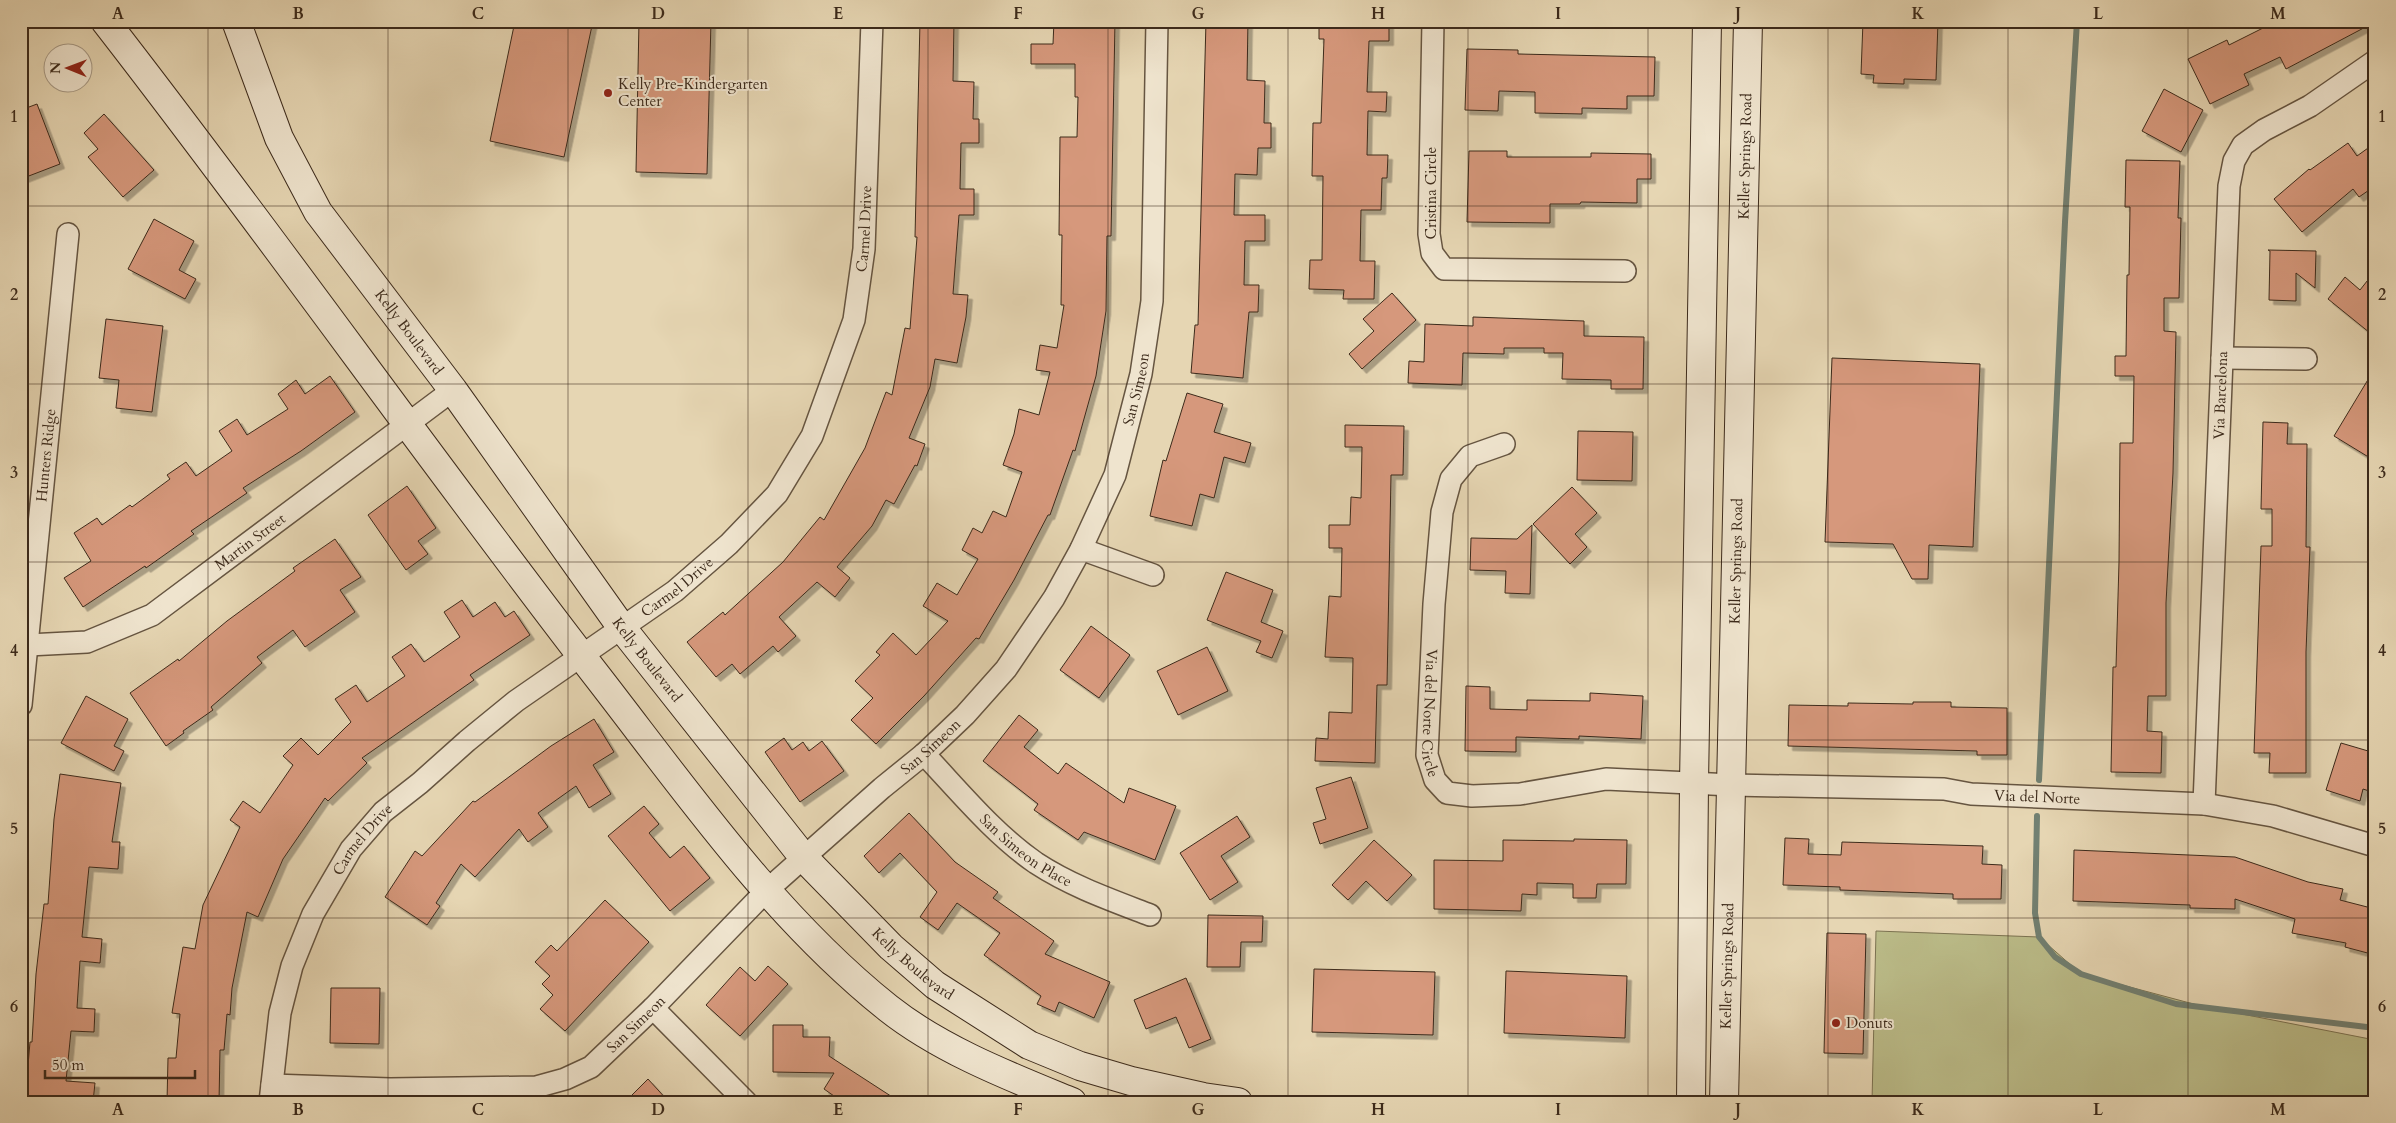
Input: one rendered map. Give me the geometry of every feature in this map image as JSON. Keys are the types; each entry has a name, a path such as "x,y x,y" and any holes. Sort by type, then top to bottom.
{"main road":[{"path":"105,21 170,105 407,426 582,656 766,891 850,975 891,1011 951,1048 1005,1074 1072,1102"},
{"name":"Kelly Boulevard","path":"236,21 279,138 318,212 453,390 622,628 804,858 891,947 935,985 1029,1044 1080,1066 1131,1082 1203,1097 1238,1102"},
{"path":"1691,1102 1694,783 1707,21"},
{"name":"Keller Springs Road","path":"1724,1102 1748,21"},
{"path":"1702,329 1742,330"}],"street":[{"name":"Carmel Drive","path":"271,1093 280,1013 292,966 313,914 351,849 383,812 420,783 467,741 516,702 675,590 729,544 777,494 812,436 854,320 863,258 872,21"},
{"name":"San Simeon","path":"271,1093 390,1088 536,1087 565,1079 591,1067 653,1008 766,891 882,788 924,754 965,715 1006,669 1054,598 1081,549 1115,476 1142,374 1152,300 1157,21"},
{"name":"Cristina Circle","path":"1433,21 1429,234 1432,253 1444,269 1625,271"},
{"name":"Via Barcelona","path":"2204,804 2229,186 2234,161 2243,145 2264,130 2310,106 2375,61"},
{"name":"Hunters Ridge","path":"21,706 68,234"},
{"path":"2222,358 2306,359"},
{"name":"Martin Street","path":"28,645 87,642 152,615 453,390"},
{"name":"Via del Norte Circle","path":"1504,444 1470,456 1451,478 1442,512 1434,604 1427,755 1435,780 1447,793 1472,796 1520,794 1606,779 1694,783"},
{"path":"1081,549 1153,575"},
{"name":"San Simeon Place","path":"924,754 1000,833 1035,862 1077,887 1150,915"},
{"name":"Via del Norte","path":"1694,783 1732,786 1944,789 1971,794 2204,804 2273,816 2375,846"},
{"path":"653,1008 746,1102"}],"green space":[{"path":"1876,931 2039,937 2081,974 2201,1006 2375,1040 2375,1102 1872,1102"}],"building":[{"path":"515,21 593,21 564,157 490,141"},
{"path":"639,21 711,21 707,174 636,172"},
{"path":"920,21 954,21 953,81 974,82 973,119 979,119 979,143 961,143 960,189 974,189 974,215 959,215 953,294 968,295 966,317 957,363 935,359 930,387 909,438 925,444 917,466 915,465 894,504 886,500 872,526 837,567 850,578 835,597 817,582 779,617 796,636 778,652 773,646 740,674 732,664 716,677 687,642 723,612 725,615 783,562 820,517 824,520 865,448 886,392 892,395 905,328 910,329 917,237 915,237"},
{"path":"1054,21 1115,21 1111,236 1107,236 1106,311 1096,376 1075,451 1073,450 1050,515 1048,515 1014,580 979,639 976,638 924,696 876,744 851,720 873,698 855,681 880,655 876,652 893,633 916,655 948,621 923,606 937,583 957,595 978,559 962,550 973,528 982,533 993,511 1006,517 1022,472 1003,465 1014,434 1019,409 1039,415 1050,372 1036,370 1040,345 1057,348 1064,305 1061,305 1062,235 1059,235 1060,137 1077,137 1078,97 1075,97 1075,64 1031,64 1031,44 1053,44"},
{"path":"1206,21 1248,21 1247,80 1265,81 1264,123 1271,123 1271,148 1258,148 1257,175 1235,174 1234,215 1265,215 1265,241 1245,241 1244,285 1259,285 1258,312 1249,312 1243,378 1191,373 1195,325 1198,325"},
{"path":"1319,21 1389,21 1389,41 1369,41 1367,92 1387,92 1386,112 1368,111 1367,155 1388,155 1387,178 1382,178 1381,210 1361,210 1360,261 1375,261 1374,299 1343,299 1344,290 1309,289 1310,260 1322,260 1323,176 1312,176 1313,123 1321,123 1324,39 1319,39"},
{"path":"1863,21 1938,21 1936,80 1904,79 1904,84 1873,83 1874,75 1861,74"},
{"path":"2277,21 2375,22 2286,69 2280,57 2244,74 2249,85 2210,104 2188,59 2227,40 2229,45"},
{"path":"1467,49 1518,50 1518,54 1655,57 1654,96 1627,96 1627,109 1582,108 1582,114 1535,113 1535,92 1499,91 1498,111 1465,110"},
{"path":"2164,89 2203,110 2181,152 2142,131"},
{"path":"37,104 60,164 21,179 21,110"},
{"path":"104,114 154,170 123,197 88,157 98,149 84,133"},
{"path":"2348,143 2357,156 2375,143 2375,186 2359,197 2353,189 2302,232 2274,199 2309,169"},
{"path":"1469,151 1507,151 1507,157 1591,157 1591,153 1651,154 1651,179 1637,179 1637,203 1581,202 1580,204 1550,204 1550,223 1467,222"},
{"path":"2126,160 2180,161 2178,218 2181,218 2179,298 2164,298 2164,331 2176,332 2173,473 2166,603 2166,696 2148,696 2147,731 2162,732 2161,773 2111,772 2113,667 2116,667 2119,562 2120,443 2133,443 2134,376 2115,376 2115,356 2126,356 2130,207 2125,207"},
{"path":"154,219 194,241 179,270 196,279 185,299 128,269"},
{"path":"2268,250 2316,251 2315,288 2296,273 2296,301 2269,300 2270,251"},
{"path":"2375,271 2375,337 2328,299 2345,277 2360,290"},
{"path":"1392,293 1416,320 1362,369 1349,354 1374,331 1363,319"},
{"path":"1473,317 1584,321 1584,336 1644,337 1643,389 1611,389 1611,380 1562,379 1563,353 1544,353 1544,348 1504,348 1504,354 1463,353 1462,385 1408,383 1409,361 1424,362 1425,324 1473,326"},
{"path":"106,319 163,326 152,412 116,408 119,380 99,378"},
{"path":"1832,358 1980,364 1973,547 1929,545 1928,579 1912,579 1893,544 1825,542"},
{"path":"2375,368 2375,461 2334,436"},
{"path":"330,376 355,412 301,451 243,488 247,493 191,531 194,534 146,568 145,566 83,607 64,578 91,561 74,533 97,518 102,525 130,505 132,507 170,479 167,475 186,462 196,476 232,451 219,431 237,419 247,435 288,409 278,394 296,380 305,394"},
{"path":"1187,393 1223,404 1214,432 1251,443 1245,463 1224,457 1214,498 1200,494 1192,526 1150,516 1163,460 1166,461"},
{"path":"2263,422 2288,423 2287,444 2307,444 2306,547 2310,547 2306,652 2306,773 2269,773 2270,753 2254,753 2261,546 2272,546 2272,509 2261,509"},
{"path":"1345,425 1404,426 1403,475 1391,475 1387,685 1377,685 1375,763 1315,761 1316,738 1328,739 1329,712 1352,713 1353,658 1325,657 1329,596 1341,597 1342,548 1329,548 1329,525 1350,525 1351,497 1361,498 1362,447 1345,447"},
{"path":"1578,431 1633,432 1632,481 1577,480"},
{"path":"407,486 436,528 418,541 428,554 406,570 368,515"},
{"path":"1572,487 1597,513 1575,534 1587,547 1570,564 1533,524"},
{"path":"1532,525 1530,594 1505,593 1506,571 1470,570 1471,538 1517,539"},
{"path":"335,539 361,577 340,590 355,612 305,647 293,630 257,657 262,663 211,707 213,710 183,731 184,733 166,746 130,693 178,659 179,661 227,621 295,571 293,568"},
{"path":"1226,572 1273,590 1261,622 1283,631 1272,658 1256,652 1261,641 1207,620"},
{"path":"462,600 473,617 495,602 505,617 514,611 530,635 470,675 474,680 362,758 367,763 328,801 325,798 283,859 258,917 247,912 232,988 230,1015 227,1014 224,1050 220,1050 219,1102 167,1102 168,1058 176,1058 180,1014 172,1013 183,947 195,949 203,905 240,827 230,820 243,801 260,813 293,765 283,756 301,738 318,755 351,722 335,699 356,685 367,702 405,676 392,657 411,644 424,662 460,637 444,612"},
{"path":"1091,626 1130,655 1099,698 1060,670"},
{"path":"1207,647 1228,691 1178,715 1157,671"},
{"path":"1466,686 1490,687 1490,709 1527,710 1527,700 1590,701 1590,693 1643,696 1641,739 1579,736 1579,739 1516,737 1516,752 1465,751"},
{"path":"86,696 128,719 114,746 124,751 114,771 61,743"},
{"path":"1913,702 1951,702 1951,707 2007,708 2007,755 1977,755 1977,751 1788,746 1789,705 1848,706 1848,703 1913,704"},
{"path":"1019,715 1038,730 1024,747 1058,774 1066,763 1124,803 1129,788 1176,806 1155,860 1084,832 1078,840 1034,810 1038,804 983,761"},
{"path":"594,719 614,752 593,765 611,794 589,808 576,786 538,813 548,827 528,842 519,829 475,877 461,864 436,903 440,906 427,925 385,897 415,851 422,856 473,801 475,802 551,746"},
{"path":"784,738 792,750 803,742 809,751 822,741 844,771 800,802 765,752"},
{"path":"2341,743 2375,753 2375,793 2363,789 2360,801 2326,790"},
{"path":"60,774 121,783 112,842 120,842 118,869 89,867 82,937 102,939 100,963 80,961 77,1008 95,1009 94,1032 71,1031 66,1081 95,1083 93,1102 25,1101 30,1042 32,1042 36,974 44,904 48,904 54,819"},
{"path":"1351,777 1368,828 1320,844 1313,823 1326,819 1316,788"},
{"path":"644,806 659,824 649,833 670,858 684,846 710,878 670,911 608,836"},
{"path":"909,813 955,862 998,892 993,898 1054,941 1045,954 1110,982 1094,1018 1059,1002 1055,1012 1037,1004 1041,996 984,955 1000,933 957,903 938,930 920,917 937,892 900,853 879,873 864,856"},
{"path":"1237,816 1250,837 1221,856 1238,882 1210,900 1180,853"},
{"path":"1785,838 1809,839 1808,854 1841,855 1842,842 1983,846 1982,864 2002,865 2001,899 1953,899 1953,894 1840,890 1840,887 1783,885"},
{"path":"1574,839 1627,840 1626,884 1597,884 1596,898 1573,898 1573,884 1537,883 1537,895 1522,894 1521,911 1434,909 1434,860 1503,861 1503,840 1574,841"},
{"path":"1374,840 1412,875 1387,901 1366,881 1348,900 1332,885"},
{"path":"2074,850 2235,857 2308,882 2343,889 2340,900 2375,909 2375,955 2345,947 2346,943 2292,933 2295,919 2235,899 2235,909 2190,908 2190,905 2073,901"},
{"path":"605,900 649,942 565,1031 540,1009 553,995 542,984 550,976 535,962 551,945 557,951"},
{"path":"1208,915 1263,916 1262,942 1241,942 1240,967 1207,967"},
{"path":"1827,933 1866,934 1863,1054 1824,1053"},
{"path":"768,966 788,984 740,1036 706,1005 740,967 755,981"},
{"path":"1314,969 1435,972 1433,1035 1312,1032"},
{"path":"1506,971 1627,976 1625,1038 1504,1033"},
{"path":"1186,978 1211,1039 1189,1048 1176,1017 1146,1029 1134,1000"},
{"path":"331,988 380,988 379,1044 330,1043"},
{"path":"773,1025 803,1025 803,1037 830,1037 829,1056 900,1102 830,1102 834,1096 824,1089 834,1073 773,1072"},
{"path":"648,1079 669,1102 625,1102"}],"waterway":[{"path":"2039,780 2065,222 2077,21"},
{"path":"2037,816 2035,913 2039,937 2055,957 2081,974 2176,1004 2375,1028"}],"place":[{"name":"Kelly Pre-Kindergarten Center","path":"608,93"},
{"name":"Donuts","path":"1836,1023"}]}
